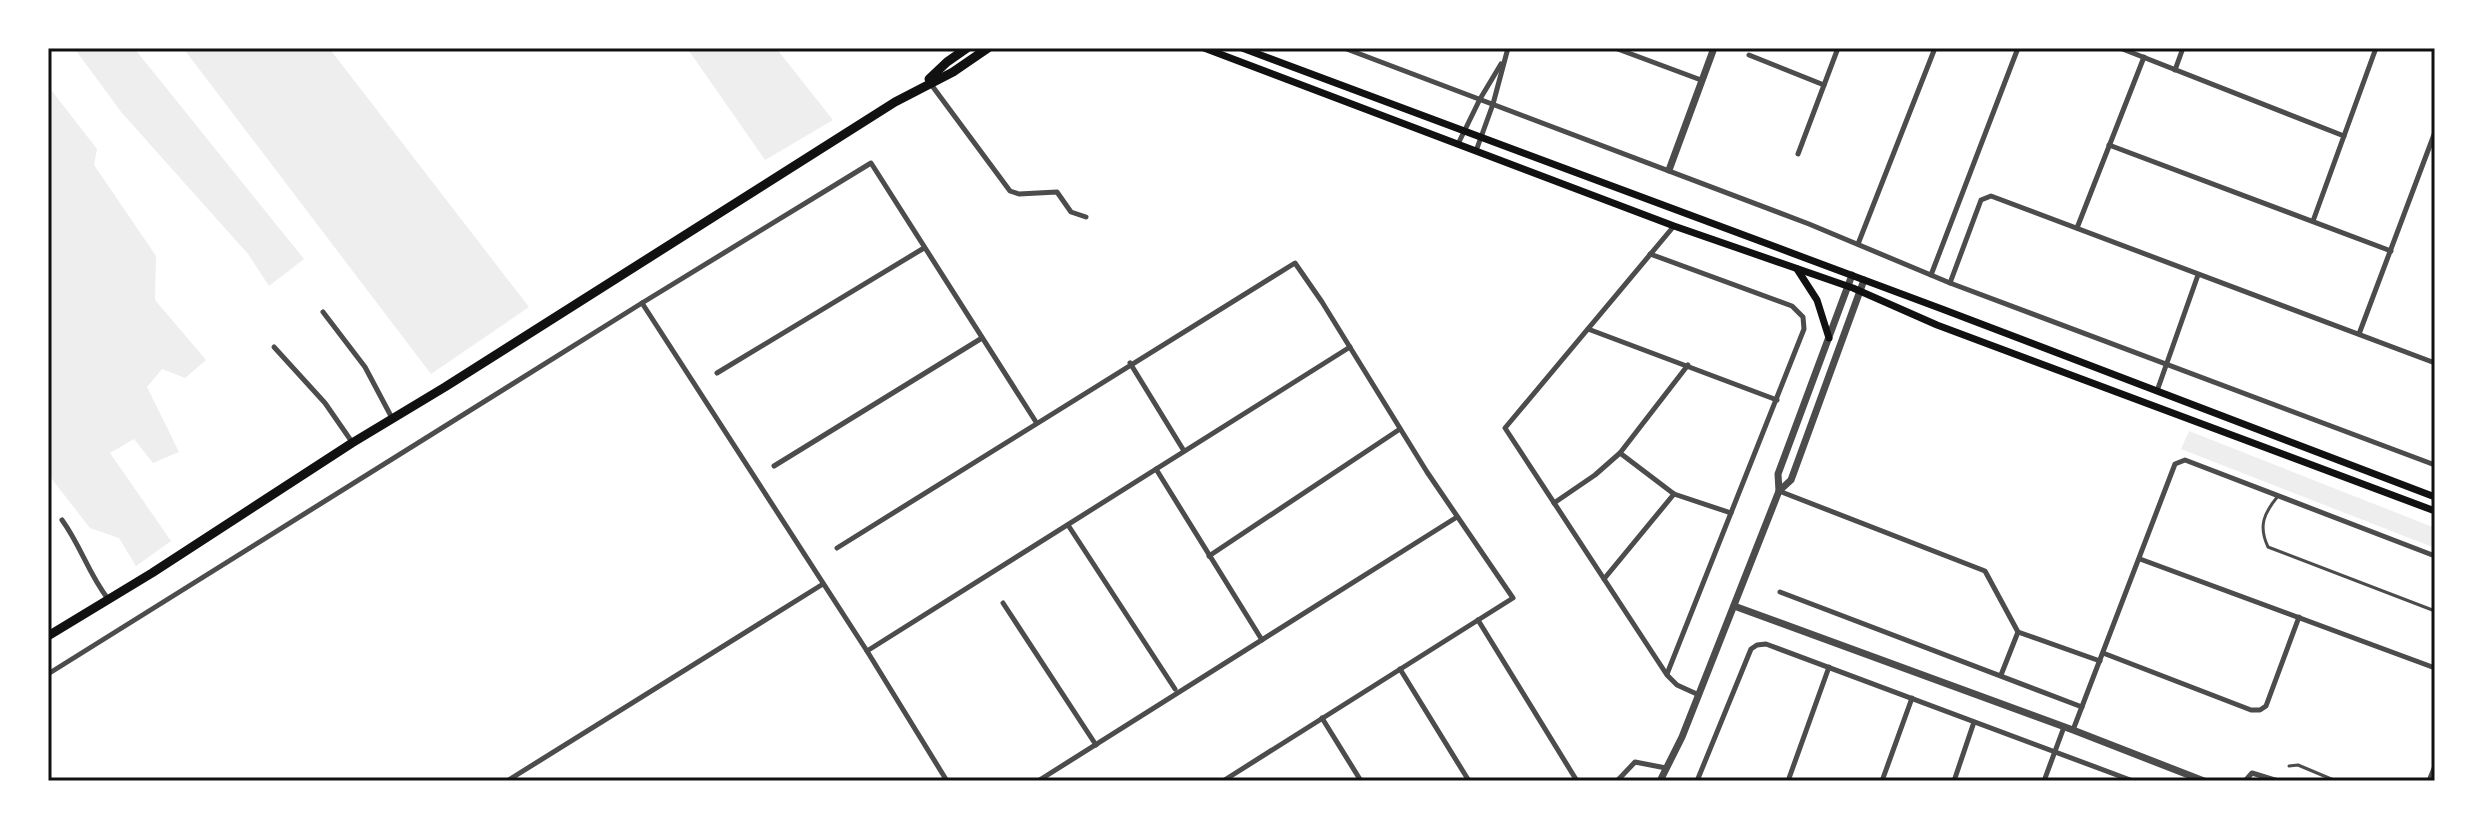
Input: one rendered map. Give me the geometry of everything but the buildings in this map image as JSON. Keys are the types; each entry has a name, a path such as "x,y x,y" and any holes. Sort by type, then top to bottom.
{"highway":[{"path":"927,83 947,62 967,48"},
{"path":"48,636 927,83 953,72 988,48"}],"main road":[{"path":"1204,48 1674,226 1848,286 1937,325 2435,511"},
{"path":"1242,48 1852,275 2435,497"},
{"path":"1797,269 1817,300 1829,338"}],"street":[{"path":"1344,48 1669,170 1950,283 2435,465"},
{"path":"1476,151 1508,48"},
{"path":"1615,48 1701,80"},
{"path":"1669,170 1714,48"},
{"path":"1798,154 1838,48"},
{"path":"1858,244 1935,48"},
{"path":"1931,275 2018,48"},
{"path":"2120,48 2344,136"},
{"path":"2175,70 2183,48"},
{"path":"2313,221 2376,48"},
{"path":"1749,55 1824,85"},
{"path":"2077,228 2144,57"},
{"path":"1458,144 1505,58"},
{"path":"927,83 1010,191 1019,194 1057,192 1071,212 1086,217"},
{"path":"2359,334 2435,132"},
{"path":"2109,145 2391,251"},
{"path":"48,674 871,163 1036,422"},
{"path":"1950,283 1981,200 1991,196 2435,363"},
{"path":"1674,226 1505,428 1667,675 1677,685 1699,695"},
{"path":"717,373 924,248"},
{"path":"1650,254 1792,306 1803,317 1804,329 1667,675"},
{"path":"837,548 1295,263 1457,517 1513,598 1322,718 1235,778 1223,781"},
{"path":"1660,781 1699,695 1779,491 1778,474 1852,275"},
{"path":"2157,391 2198,275"},
{"path":"1779,491 1791,480 1864,280"},
{"path":"642,303 867,651 947,781"},
{"path":"323,312 365,367 393,419"},
{"path":"1588,329 1777,400"},
{"path":"774,466 982,338"},
{"path":"274,347 325,403 352,443"},
{"path":"867,651 1350,347"},
{"path":"1130,363 1184,451"},
{"path":"1554,503 1595,475 1620,453 1688,365"},
{"path":"1209,556 1400,429"},
{"path":"1620,453 1674,494 1731,513"},
{"path":"2073,730 2175,464 2180,461 2185,460 2435,556"},
{"path":"1156,469 1262,640"},
{"path":"1779,491 1985,571 2018,632 2100,661"},
{"path":"1604,579 1674,494"},
{"path":"1038,781 1457,517"},
{"path":"62,520 79,543 94,581 109,599"},
{"path":"1068,525 1175,689"},
{"path":"2139,558 2435,668"},
{"path":"507,781 823,584"},
{"path":"1780,592 2082,707"},
{"path":"1003,603 1096,745"},
{"path":"1734,606 2204,781"},
{"path":"2103,653 2251,710 2260,710 2266,706 2299,617"},
{"path":"1478,620 1577,781"},
{"path":"2001,675 2018,632"},
{"path":"1697,781 1751,649 1766,644 2133,781"},
{"path":"1788,781 1829,667"},
{"path":"1400,669 1469,781"},
{"path":"1882,781 1912,698"},
{"path":"1322,718 1361,781"},
{"path":"1954,781 1974,722"},
{"path":"2044,781 2064,727"},
{"path":"1617,781 1635,762 1666,768"},
{"path":"2429,781 2435,766"},
{"path":"2245,781 2252,773 2278,781"}],"lane":[{"path":"2278,496 2265,513 2262,523 2268,547 2435,611"},
{"path":"2289,766 2298,765 2336,781"}],"shaded area":[{"path":"74,48 134,48 304,259 269,286 248,254 122,113"},
{"path":"183,48 329,48 529,307 431,374"},
{"path":"687,48 776,48 833,120 765,160"},
{"path":"48,86 97,149 94,165 156,256 155,300 206,360 185,378 162,369 147,387 179,452 153,463 134,439 110,453 171,541 136,566 119,538 90,528 48,474"},
{"path":"2189,431 2435,528 2435,548 2181,449"}]}
